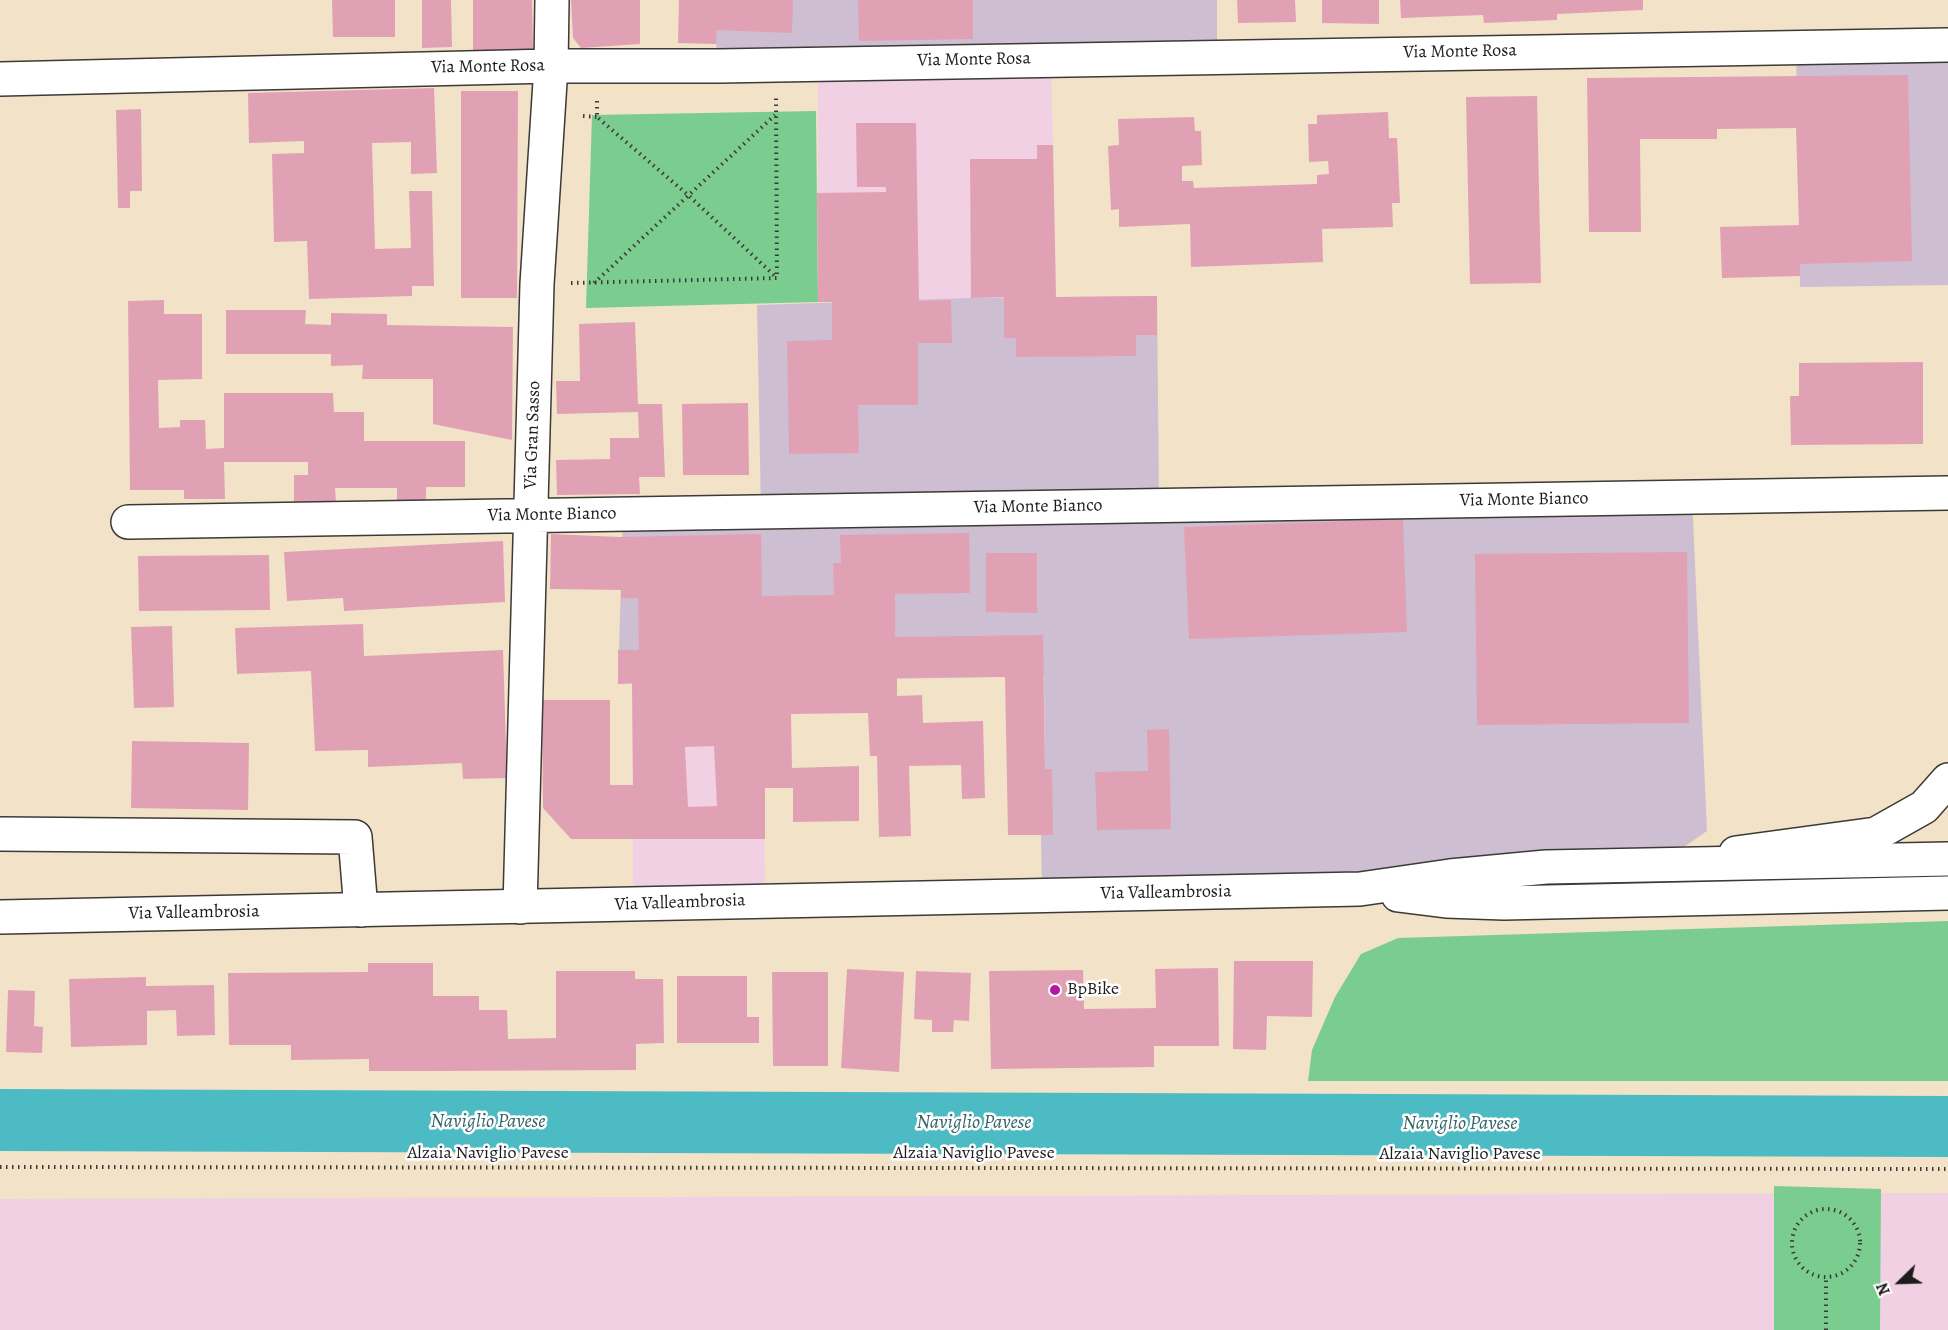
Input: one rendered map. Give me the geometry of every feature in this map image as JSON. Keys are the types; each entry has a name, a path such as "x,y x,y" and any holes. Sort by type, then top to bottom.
{"street":[{"name":"Via Gran Sasso","path":"520,907 537,284 551,66 552,0"},
{"name":"Via Monte Rosa","path":"0,79 596,65 1948,45"},
{"name":"Via Monte Bianco","path":"128,522 1948,493"},
{"path":"1659,864 1876,834 1924,807 1948,780"},
{"path":"0,834 355,837 362,910"},
{"path":"1360,889 1450,876 1546,867 1948,859"},
{"name":"Via Valleambrosia","path":"0,917 1360,889"},
{"path":"1360,889 1446,901 1504,903 1948,894"}],"path":[{"path":"776,63 777,278"},
{"path":"596,65 597,117 688,195 777,278"},
{"path":"594,283 776,114"},
{"path":"537,284 777,278"},
{"name":"Alzaia Naviglio Pavese","path":"0,1167 1948,1169"},
{"path":"1826,1208 1847,1215 1859,1233 1861,1244 1859,1254 1847,1271 1826,1277 1804,1269 1796,1260 1792,1236 1796,1225 1804,1216 1814,1210 1826,1208"},
{"path":"1826,1277 1826,1330"}],"shaded area":[{"path":"718,0 1217,0 1217,56 719,66 716,44"},
{"path":"1948,45 1948,285 1800,287 1796,47"},
{"path":"1051,59 1056,297 818,302 818,62"},
{"path":"1157,296 1159,505 1692,497 1707,831 1659,864 1042,896 1041,835 1052,769 1045,769 1044,676 618,684 623,513 761,511 757,305 971,298"},
{"path":"763,682 765,901 633,904 632,683"},
{"path":"1948,1193 1948,1330 0,1330 0,1199"}],"green space":[{"path":"816,111 818,302 586,308 592,115"},
{"path":"1948,921 1948,1081 1308,1081 1312,1050 1335,997 1361,954 1398,938"},
{"path":"1774,1186 1881,1189 1880,1330 1774,1330"}],"water":[{"name":"Naviglio Pavese","path":"0,1089 1948,1096 1948,1157 0,1151"}],"building":[{"path":"332,0 395,0 395,37 333,37"},
{"path":"422,0 451,0 452,47 422,48"},
{"path":"473,0 532,0 533,50 473,50"},
{"path":"571,0 640,0 640,44 581,48 573,38"},
{"path":"679,0 793,0 792,33 717,30 716,44 678,43"},
{"path":"858,0 973,0 973,39 859,41"},
{"path":"1237,0 1295,0 1296,22 1238,23"},
{"path":"1322,0 1379,0 1379,24 1322,23"},
{"path":"1400,0 1643,0 1643,10 1557,14 1557,20 1484,23 1483,15 1401,18"},
{"path":"1908,75 1912,261 1800,264 1800,276 1722,278 1720,227 1799,225 1796,128 1717,129 1717,139 1640,139 1641,232 1589,232 1587,78"},
{"path":"434,88 437,173 411,174 411,142 372,143 375,249 411,248 409,191 432,191 434,286 412,286 412,296 309,299 307,241 274,242 272,154 304,153 304,141 249,143 248,93"},
{"path":"461,91 518,91 517,298 461,298"},
{"path":"1537,96 1541,283 1470,284 1466,97"},
{"path":"141,109 142,191 130,191 130,208 118,208 116,110"},
{"path":"1388,112 1389,138 1397,138 1400,203 1392,203 1393,227 1322,229 1323,262 1191,267 1190,224 1119,227 1119,209 1111,210 1108,146 1119,145 1118,119 1194,117 1195,131 1201,131 1202,165 1182,166 1182,181 1193,181 1194,188 1317,184 1317,175 1329,174 1328,161 1309,162 1308,124 1317,124 1317,115"},
{"path":"856,123 916,123 919,301 951,300 952,343 918,343 918,405 858,405 859,453 789,454 787,341 832,340 832,302 818,302 817,193 886,192 886,187 857,187"},
{"path":"1037,145 1053,145 1056,297 1157,296 1157,335 1136,335 1136,356 1016,357 1016,338 1004,338 1004,297 971,298 970,159 1037,159"},
{"path":"164,300 164,314 202,314 202,379 158,380 159,428 180,427 180,420 205,420 206,449 224,448 224,393 333,393 334,412 364,412 364,441 465,441 465,487 426,487 426,501 397,501 397,488 335,488 336,503 294,503 294,475 308,475 308,462 224,462 225,499 184,499 184,490 130,490 128,301"},
{"path":"226,310 306,310 305,324 331,325 331,313 387,314 387,325 513,327 512,440 433,424 433,379 362,379 363,365 331,366 331,354 226,354"},
{"path":"635,322 638,404 662,404 665,477 639,477 640,494 557,495 556,460 610,459 610,438 639,438 638,412 557,414 556,381 580,381 579,324"},
{"path":"1923,362 1923,444 1791,445 1790,396 1799,396 1799,363"},
{"path":"748,403 749,475 683,475 682,404"},
{"path":"1403,519 1407,632 1189,639 1184,527"},
{"path":"969,533 970,593 895,594 895,637 1043,635 1045,769 1052,769 1053,835 1008,835 1005,677 897,678 897,696 922,695 923,723 983,721 985,798 962,799 961,765 909,766 911,836 879,837 877,756 870,756 868,713 791,714 792,768 859,766 859,821 793,822 793,788 765,788 765,839 571,839 543,808 542,700 610,700 610,785 633,785 632,683 618,684 618,650 639,650 638,598 621,598 621,590 550,589 551,534 620,537 761,534 762,596 834,595 833,563 841,563 840,535","holes":["714,746 717,806 688,807 685,747"]},
{"path":"503,541 505,602 344,611 343,598 287,601 284,552"},
{"path":"1687,552 1689,723 1477,725 1475,554"},
{"path":"986,553 1037,553 1037,613 986,612"},
{"path":"269,555 270,610 139,611 138,556"},
{"path":"363,624 364,656 503,650 507,778 463,779 462,763 368,767 368,750 315,751 311,671 237,674 235,628"},
{"path":"172,626 174,707 134,708 131,627"},
{"path":"1169,729 1171,829 1097,830 1095,772 1148,771 1147,730"},
{"path":"132,741 249,743 248,810 131,808"},
{"path":"1234,961 1313,961 1312,1017 1267,1016 1266,1050 1233,1049"},
{"path":"368,963 433,963 433,996 479,996 479,1010 507,1010 508,1039 556,1038 556,971 635,971 635,979 663,979 664,1043 636,1044 636,1070 434,1071 369,1071 369,1059 291,1060 291,1045 229,1045 228,973 368,972"},
{"path":"1218,968 1219,1046 1154,1046 1154,1067 991,1069 989,971 1083,970 1084,1009 1156,1008 1155,969"},
{"path":"847,969 904,972 899,1072 841,1068"},
{"path":"916,971 971,973 969,1021 954,1020 953,1032 932,1032 932,1020 914,1019"},
{"path":"772,972 828,972 828,1066 773,1066"},
{"path":"677,976 747,976 747,1017 759,1017 759,1043 677,1043"},
{"path":"146,977 146,986 214,985 215,1035 177,1036 176,1010 147,1011 147,1045 71,1047 69,979"},
{"path":"8,990 35,991 34,1026 43,1027 42,1053 6,1052"}],"place":[{"name":"BpBike","path":"1055,990"}]}
